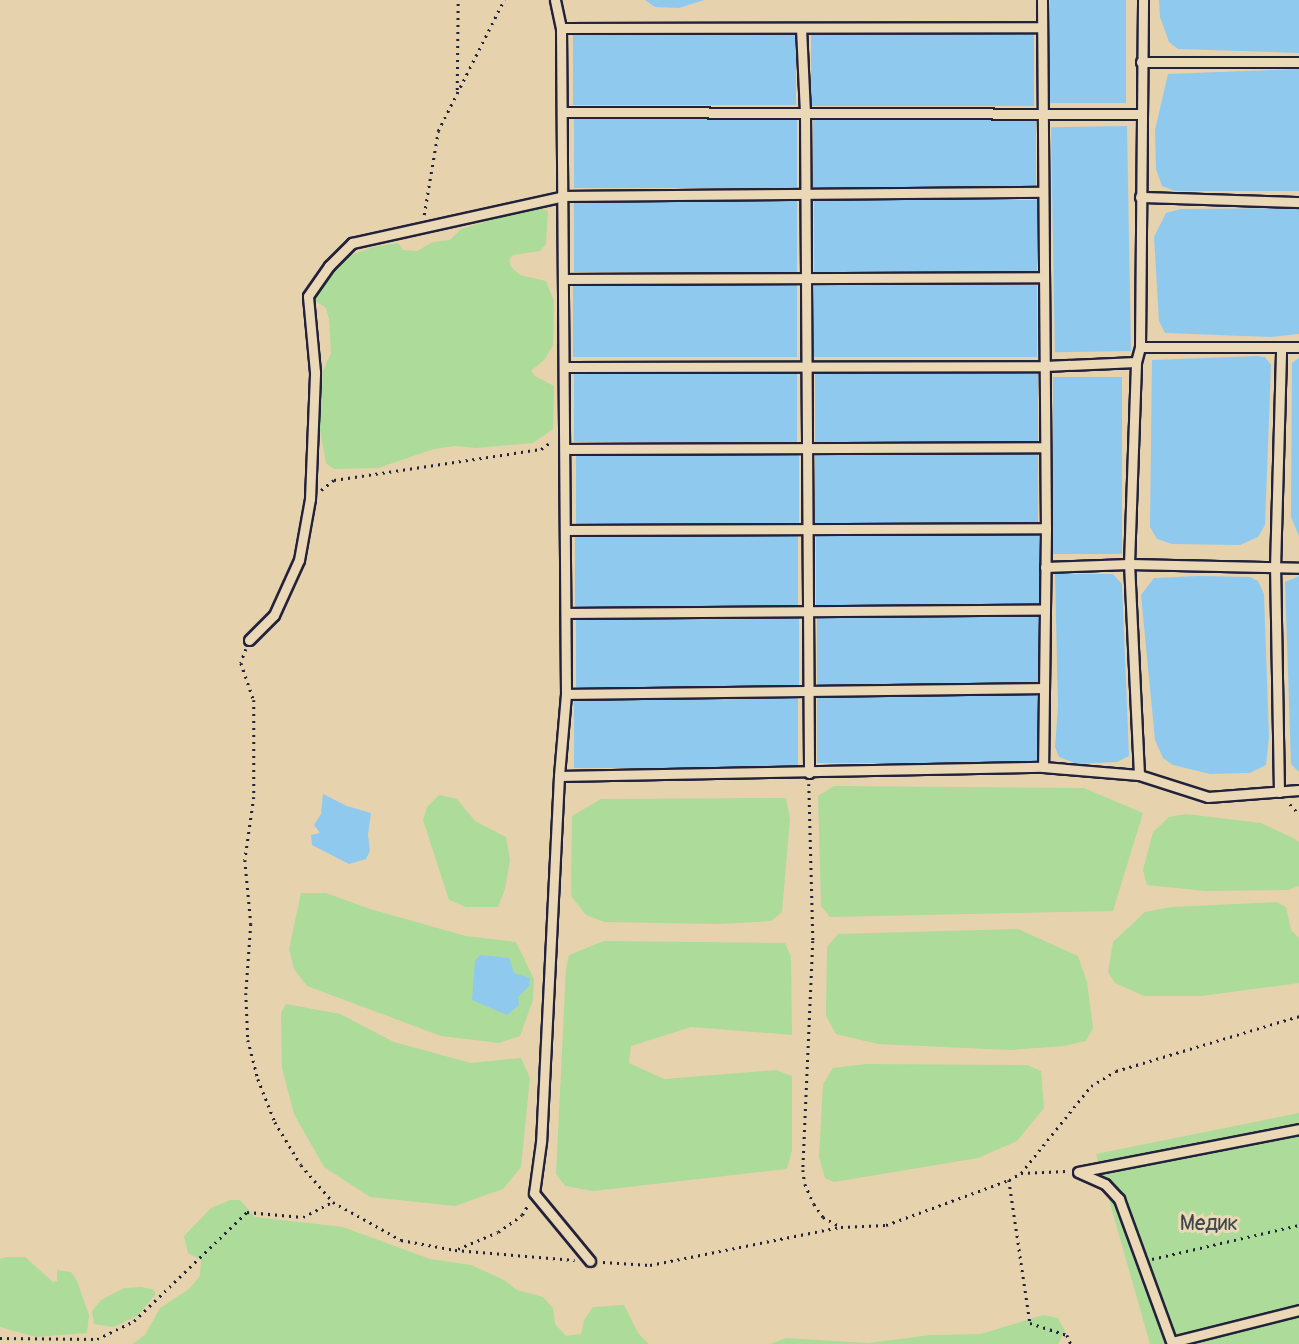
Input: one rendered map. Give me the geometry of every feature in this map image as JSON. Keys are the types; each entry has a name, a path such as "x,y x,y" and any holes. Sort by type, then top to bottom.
{"lane":[{"path":"555,0 561,28 564,196 566,694 559,776 541,1142 534,1193 590,1261"},
{"path":"1042,0 1046,528 1043,767"},
{"path":"1139,775 1129,564 1136,362 1140,347 1143,0"},
{"path":"561,28 1042,27"},
{"path":"801,28 805,113 809,773"},
{"path":"1141,62 1299,62"},
{"path":"562,112 1140,114"},
{"path":"249,640 274,614 299,560 310,499 315,372 308,296 329,266 352,243 564,196 1043,192"},
{"path":"1140,197 1299,202"},
{"path":"564,279 1044,277"},
{"path":"1140,347 1299,347"},
{"path":"1279,792 1275,568 1282,347"},
{"path":"565,367 1045,366 1136,362"},
{"path":"565,449 1045,447"},
{"path":"566,530 1046,528"},
{"path":"1045,567 1129,564 1299,568"},
{"path":"566,612 1045,610"},
{"path":"566,694 1044,688"},
{"path":"559,776 1043,767 1139,775 1208,797 1299,790"},
{"path":"1078,1172 1299,1129"},
{"path":"1078,1172 1105,1184 1119,1199 1172,1343 1299,1310"}],"path":[{"path":"457,93 458,0"},
{"path":"422,228 438,131 504,0"},
{"path":"310,499 334,480 541,449 565,432"},
{"path":"249,640 242,663 254,699 254,797 245,860 251,924 246,993 248,1040 258,1079 275,1122 301,1165 334,1202 401,1240 455,1250 650,1265 841,1227 886,1225 1009,1180 1021,1173 1091,1086 1116,1071 1299,1017"},
{"path":"809,773 813,941 803,1170 805,1184 814,1204 823,1217 841,1227"},
{"path":"1021,1173 1057,1170 1078,1172"},
{"path":"1009,1180 1030,1323 1067,1335 1071,1344"},
{"path":"455,1250 498,1232 522,1215 534,1193"},
{"path":"0,1338 97,1339 134,1321 247,1212 303,1217 334,1202"},
{"path":"1142,1261 1299,1225"}],"green space":[{"path":"536,207 548,211 546,244 540,251 513,255 509,260 511,267 520,275 546,281 554,301 553,345 545,359 531,371 554,386 553,429 533,443 434,449 378,468 334,469 326,463 319,425 323,371 331,353 329,319 326,308 314,300 315,293 343,258 373,247 398,243 403,250 417,251 433,242 450,240 461,229"},
{"path":"834,786 1084,788 1143,813 1113,911 830,917 821,906 818,796"},
{"path":"439,795 457,799 475,821 506,837 510,860 505,889 498,907 466,907 449,900 423,820 427,807"},
{"path":"786,798 790,819 782,912 771,921 719,924 604,922 586,915 571,896 572,816 601,799"},
{"path":"1186,814 1261,823 1293,838 1299,842 1299,886 1288,890 1205,891 1147,885 1143,870 1153,832 1169,817"},
{"path":"301,893 326,893 370,909 466,936 516,942 534,979 533,1000 520,1036 499,1043 441,1036 307,986 294,969 289,949"},
{"path":"1277,902 1286,907 1291,930 1299,938 1299,983 1202,996 1144,996 1115,983 1108,972 1113,942 1145,912 1171,907"},
{"path":"1018,929 1078,956 1087,982 1093,1028 1086,1041 1064,1046 1010,1050 878,1044 836,1034 826,1016 827,947 838,934"},
{"path":"604,941 785,943 791,957 792,1035 691,1027 631,1046 629,1063 664,1079 776,1070 792,1076 792,1150 787,1169 593,1191 565,1186 556,1174 566,969 569,955"},
{"path":"286,1004 340,1014 394,1042 471,1063 521,1058 530,1078 521,1167 503,1189 455,1206 370,1197 324,1167 294,1114 282,1068 281,1013"},
{"path":"866,1064 1027,1065 1041,1071 1044,1108 1017,1141 978,1158 834,1182 825,1178 819,1157 823,1084 833,1068"},
{"name":"Медик","path":"1299,1113 1299,1344 1150,1344 1096,1154"},
{"path":"230,1200 240,1200 255,1217 343,1227 430,1259 471,1265 504,1280 517,1290 543,1297 553,1308 555,1324 566,1336 581,1334 584,1320 593,1307 624,1305 638,1333 649,1344 132,1344 145,1335 160,1308 189,1289 200,1276 201,1260 188,1253 184,1236 211,1208"},
{"path":"25,1257 53,1282 57,1281 57,1270 71,1272 89,1315 87,1333 36,1337 0,1327 0,1259"},
{"path":"124,1288 152,1289 156,1294 137,1316 113,1327 94,1324 92,1311 101,1300"},
{"path":"1043,1315 1058,1318 1065,1331 1058,1344 770,1344 786,1338 868,1343 931,1335 981,1334"}],"water":[{"path":"645,0 704,0 679,8 655,7"},
{"path":"1050,0 1126,0 1126,103 1050,103"},
{"path":"1159,0 1299,0 1299,53 1178,49 1169,42 1160,17"},
{"path":"573,34 796,34 796,105 573,105"},
{"path":"811,34 1034,34 1034,106 811,106"},
{"path":"1299,69 1299,191 1175,191 1162,186 1156,169 1155,130 1168,74"},
{"path":"574,116 797,116 797,188 574,188"},
{"path":"813,117 1036,117 1036,189 813,189"},
{"path":"1127,126 1131,351 1055,352 1051,127"},
{"path":"574,200 797,200 797,272 574,272"},
{"path":"814,200 1037,200 1037,272 814,272"},
{"path":"1181,209 1299,209 1299,334 1271,337 1165,333 1159,321 1154,237 1166,213"},
{"path":"573,285 797,285 797,357 573,357"},
{"path":"814,285 1037,285 1037,357 814,357"},
{"path":"1265,357 1271,365 1265,525 1258,537 1240,545 1172,544 1157,539 1150,527 1152,360"},
{"path":"1299,358 1299,536 1291,517 1292,363"},
{"path":"574,370 797,370 797,442 574,442"},
{"path":"815,370 1038,370 1038,442 815,442"},
{"path":"1053,377 1122,377 1122,554 1053,554"},
{"path":"815,451 1038,451 1038,523 815,523"},
{"path":"576,453 799,453 799,525 576,525"},
{"path":"816,535 1039,535 1039,607 816,607"},
{"path":"575,536 798,536 798,608 575,608"},
{"path":"1055,574 1113,574 1122,584 1129,756 1117,762 1077,764 1059,757 1055,747 1058,706"},
{"path":"1299,576 1299,772 1291,764 1285,582"},
{"path":"1250,577 1258,581 1264,594 1269,737 1266,765 1250,773 1210,774 1173,765 1163,758 1155,740 1141,595 1154,578"},
{"path":"817,613 1040,613 1040,685 817,685"},
{"path":"576,616 799,616 799,687 576,687"},
{"path":"817,691 1040,691 1040,763 817,763"},
{"path":"574,696 798,696 798,768 574,768"},
{"path":"323,794 347,806 371,813 368,835 370,851 366,859 349,864 312,845 311,835 320,833 314,825 321,814"},
{"path":"480,955 509,958 514,973 530,978 529,986 518,997 519,1005 507,1015 472,1000 475,961"}]}
